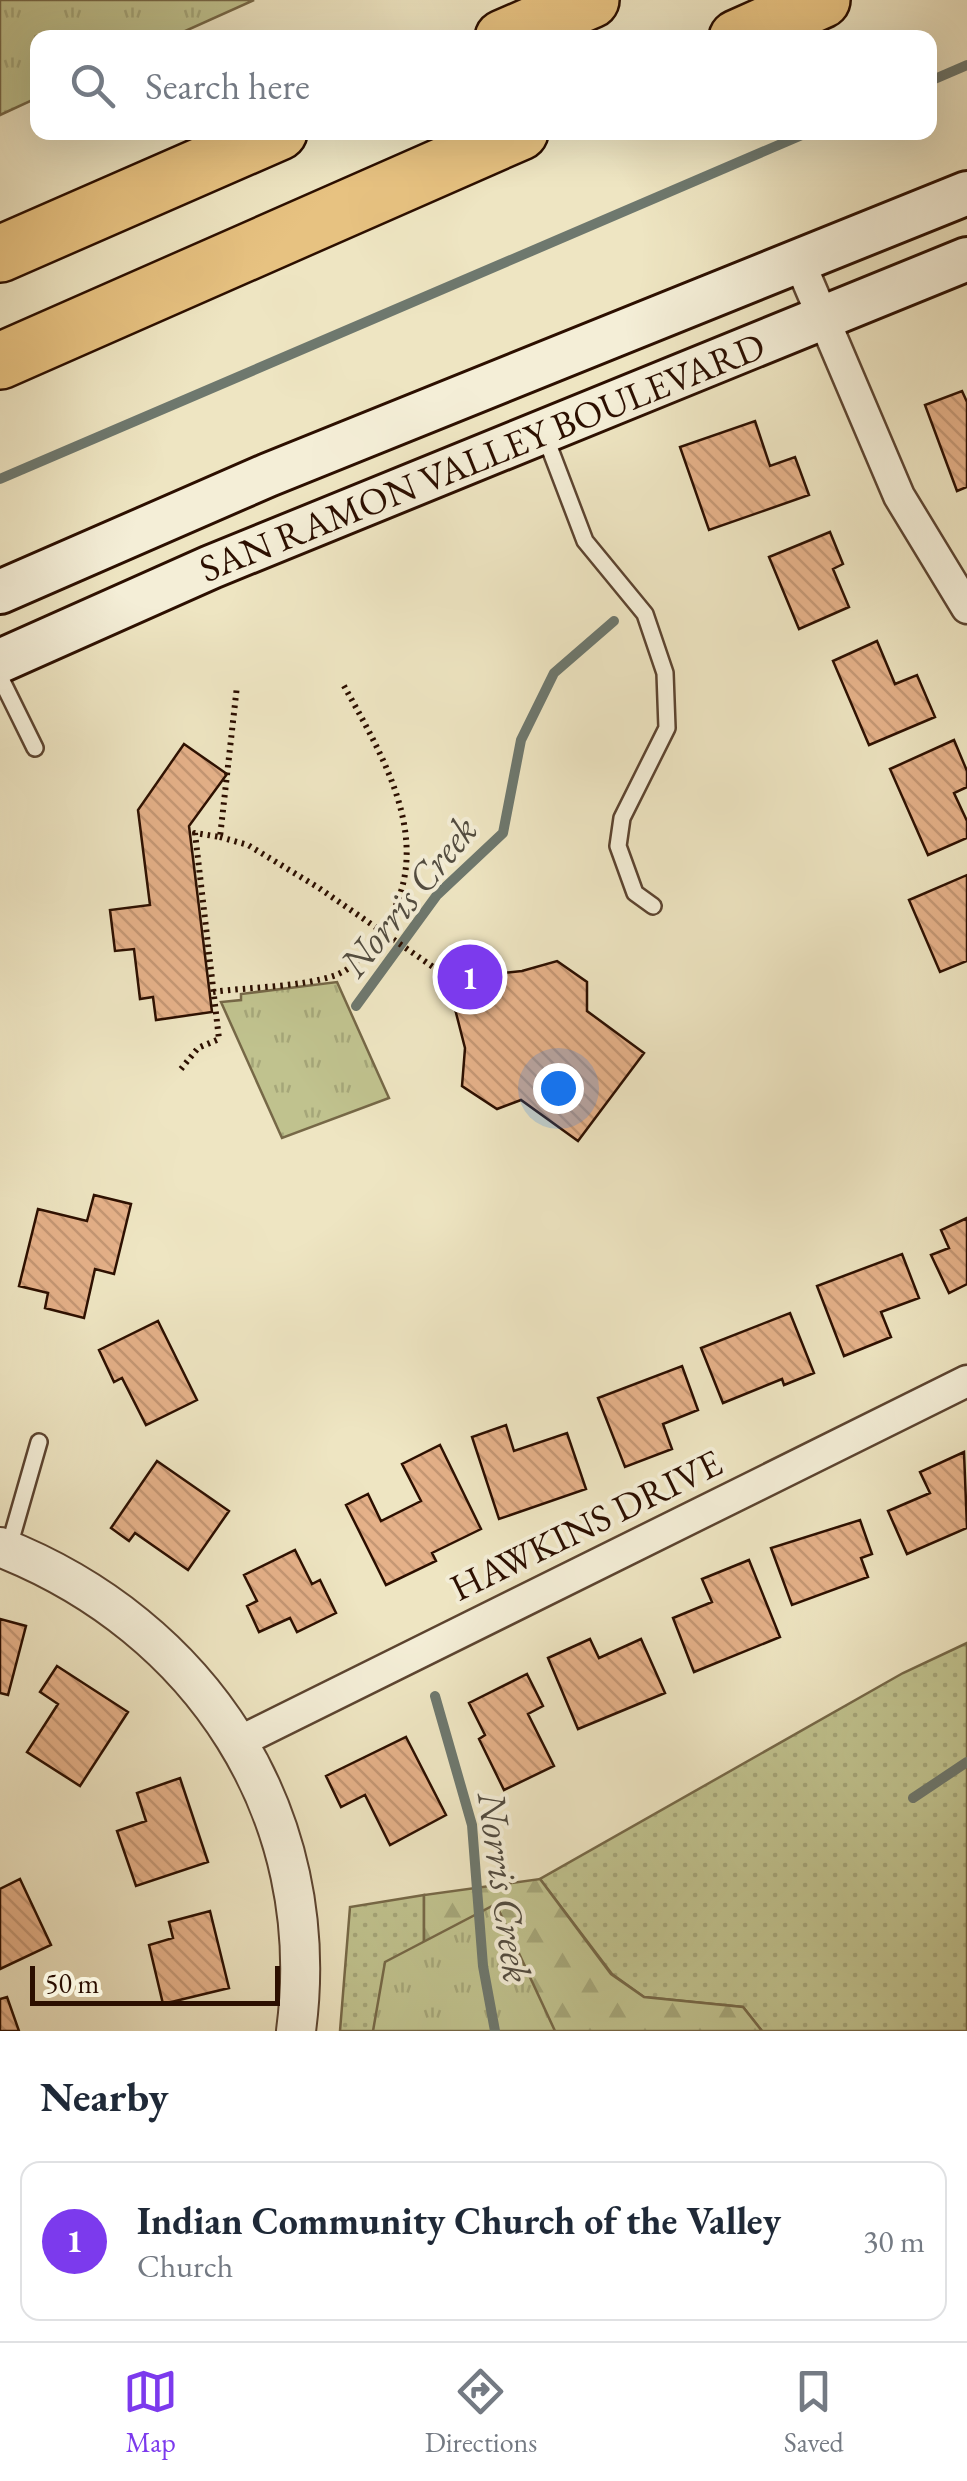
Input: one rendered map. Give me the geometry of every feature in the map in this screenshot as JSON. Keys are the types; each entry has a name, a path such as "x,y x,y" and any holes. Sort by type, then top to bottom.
{"highway":[{"path":"521,30 591,0"},
{"path":"754,30 822,0"},
{"path":"0,254 261,140"},
{"path":"0,361 502,140"}],"main road":[{"name":"SAN RAMON VALLEY BOULEVARD","path":"0,592 252,482 967,193"},
{"name":"SAN RAMON VALLEY BOULEVARD","path":"0,661 210,567 967,259"}],"street":[{"path":"798,261 899,496 959,578 967,608"},
{"name":"HAWKINS DRIVE","path":"241,1741 967,1381"},
{"path":"4,1549 64,1574 118,1609 165,1651 241,1741 293,1872 300,1937 296,2031"}],"lane":[{"path":"544,432 585,541 645,614 665,673 667,728 622,818 618,846 635,893 653,906"},
{"path":"0,677 35,748"},
{"path":"4,1549 40,1442"}],"path":[{"path":"214,992 335,976 360,960 405,887 404,824 395,787 342,684"},
{"path":"220,837 237,686"},
{"path":"181,1069 198,1048 219,1040 194,833 248,846 382,930 465,989"}],"green space":[{"path":"0,0 254,0 188,30 30,30 30,101 0,115"},
{"path":"337,982 389,1098 282,1138 221,1002 241,1000 241,994"},
{"path":"967,1643 967,2031 762,2031 743,2007 644,1997 612,1974 540,1879 903,1673"},
{"path":"540,1879 611,1974 644,1997 743,2007 762,2031 424,2031 424,1895"},
{"path":"424,1895 424,2031 340,2031 350,1907"},
{"path":"496,1904 555,2031 373,2031 385,1962"}],"building":[{"path":"962,391 967,402 967,487 957,491 925,405"},
{"path":"755,421 770,466 795,457 809,495 709,530 680,447"},
{"path":"830,532 843,564 833,569 849,607 799,629 769,557"},
{"path":"877,641 895,684 917,675 935,717 869,745 833,661"},
{"path":"954,740 967,771 967,787 954,793 967,821 967,838 928,855 890,769"},
{"path":"184,744 227,774 189,826 212,1012 156,1020 153,997 140,999 134,949 115,951 110,910 150,905 138,810"},
{"path":"967,875 967,961 940,972 909,900"},
{"path":"557,961 587,982 587,1011 644,1053 578,1141 521,1100 497,1109 462,1086 465,1048 454,1005 465,989 475,976 522,971"},
{"path":"94,1195 131,1204 114,1274 95,1269 84,1318 45,1308 48,1293 19,1286 38,1209 87,1221"},
{"path":"967,1218 967,1284 949,1293 931,1255 949,1248 941,1230"},
{"path":"902,1254 919,1298 881,1312 891,1337 844,1356 817,1286"},
{"path":"790,1313 814,1373 784,1385 782,1379 723,1403 701,1348"},
{"path":"158,1321 197,1400 146,1425 122,1378 114,1382 99,1350"},
{"path":"682,1366 698,1410 663,1424 672,1449 625,1467 598,1398"},
{"path":"506,1425 514,1451 567,1433 586,1489 499,1519 472,1437"},
{"path":"440,1445 481,1529 432,1553 436,1561 386,1585 346,1505 368,1494 381,1521 421,1501 402,1464"},
{"path":"964,1452 967,1528 907,1554 888,1511 930,1493 920,1472"},
{"path":"157,1461 229,1511 188,1570 135,1533 129,1541 111,1528"},
{"path":"860,1520 872,1554 861,1558 868,1577 792,1605 771,1548"},
{"path":"295,1550 312,1584 320,1580 336,1613 297,1632 290,1618 259,1632 247,1606 257,1601 244,1575"},
{"path":"749,1560 780,1637 694,1672 673,1618 712,1602 702,1579"},
{"path":"0,1619 26,1626 8,1695 0,1693"},
{"path":"590,1639 599,1658 641,1639 665,1693 578,1729 548,1658"},
{"path":"57,1666 128,1712 80,1786 27,1752 58,1704 40,1692"},
{"path":"527,1674 543,1706 528,1714 554,1766 504,1790 479,1739 485,1735 469,1703"},
{"path":"406,1737 446,1815 390,1845 365,1795 341,1807 326,1776"},
{"path":"180,1778 208,1862 136,1886 117,1831 146,1821 137,1793"},
{"path":"20,1879 51,1945 0,1969 0,1889"},
{"path":"210,1911 229,1988 163,2004 149,1945 173,1938 169,1922"},
{"path":"7,1997 19,2031 0,2031 0,1999"}],"waterway":[{"path":"937,78 967,65"},
{"path":"0,479 790,140"},
{"name":"Norris Creek","path":"356,1006 437,895 503,833 521,740 554,673 614,621"},
{"name":"Norris Creek","path":"435,1696 472,1825 483,1966 495,2031"},
{"path":"913,1798 967,1762"}],"place":[{"name":"Indian Community Church of the Valley","path":"470,977"}]}
